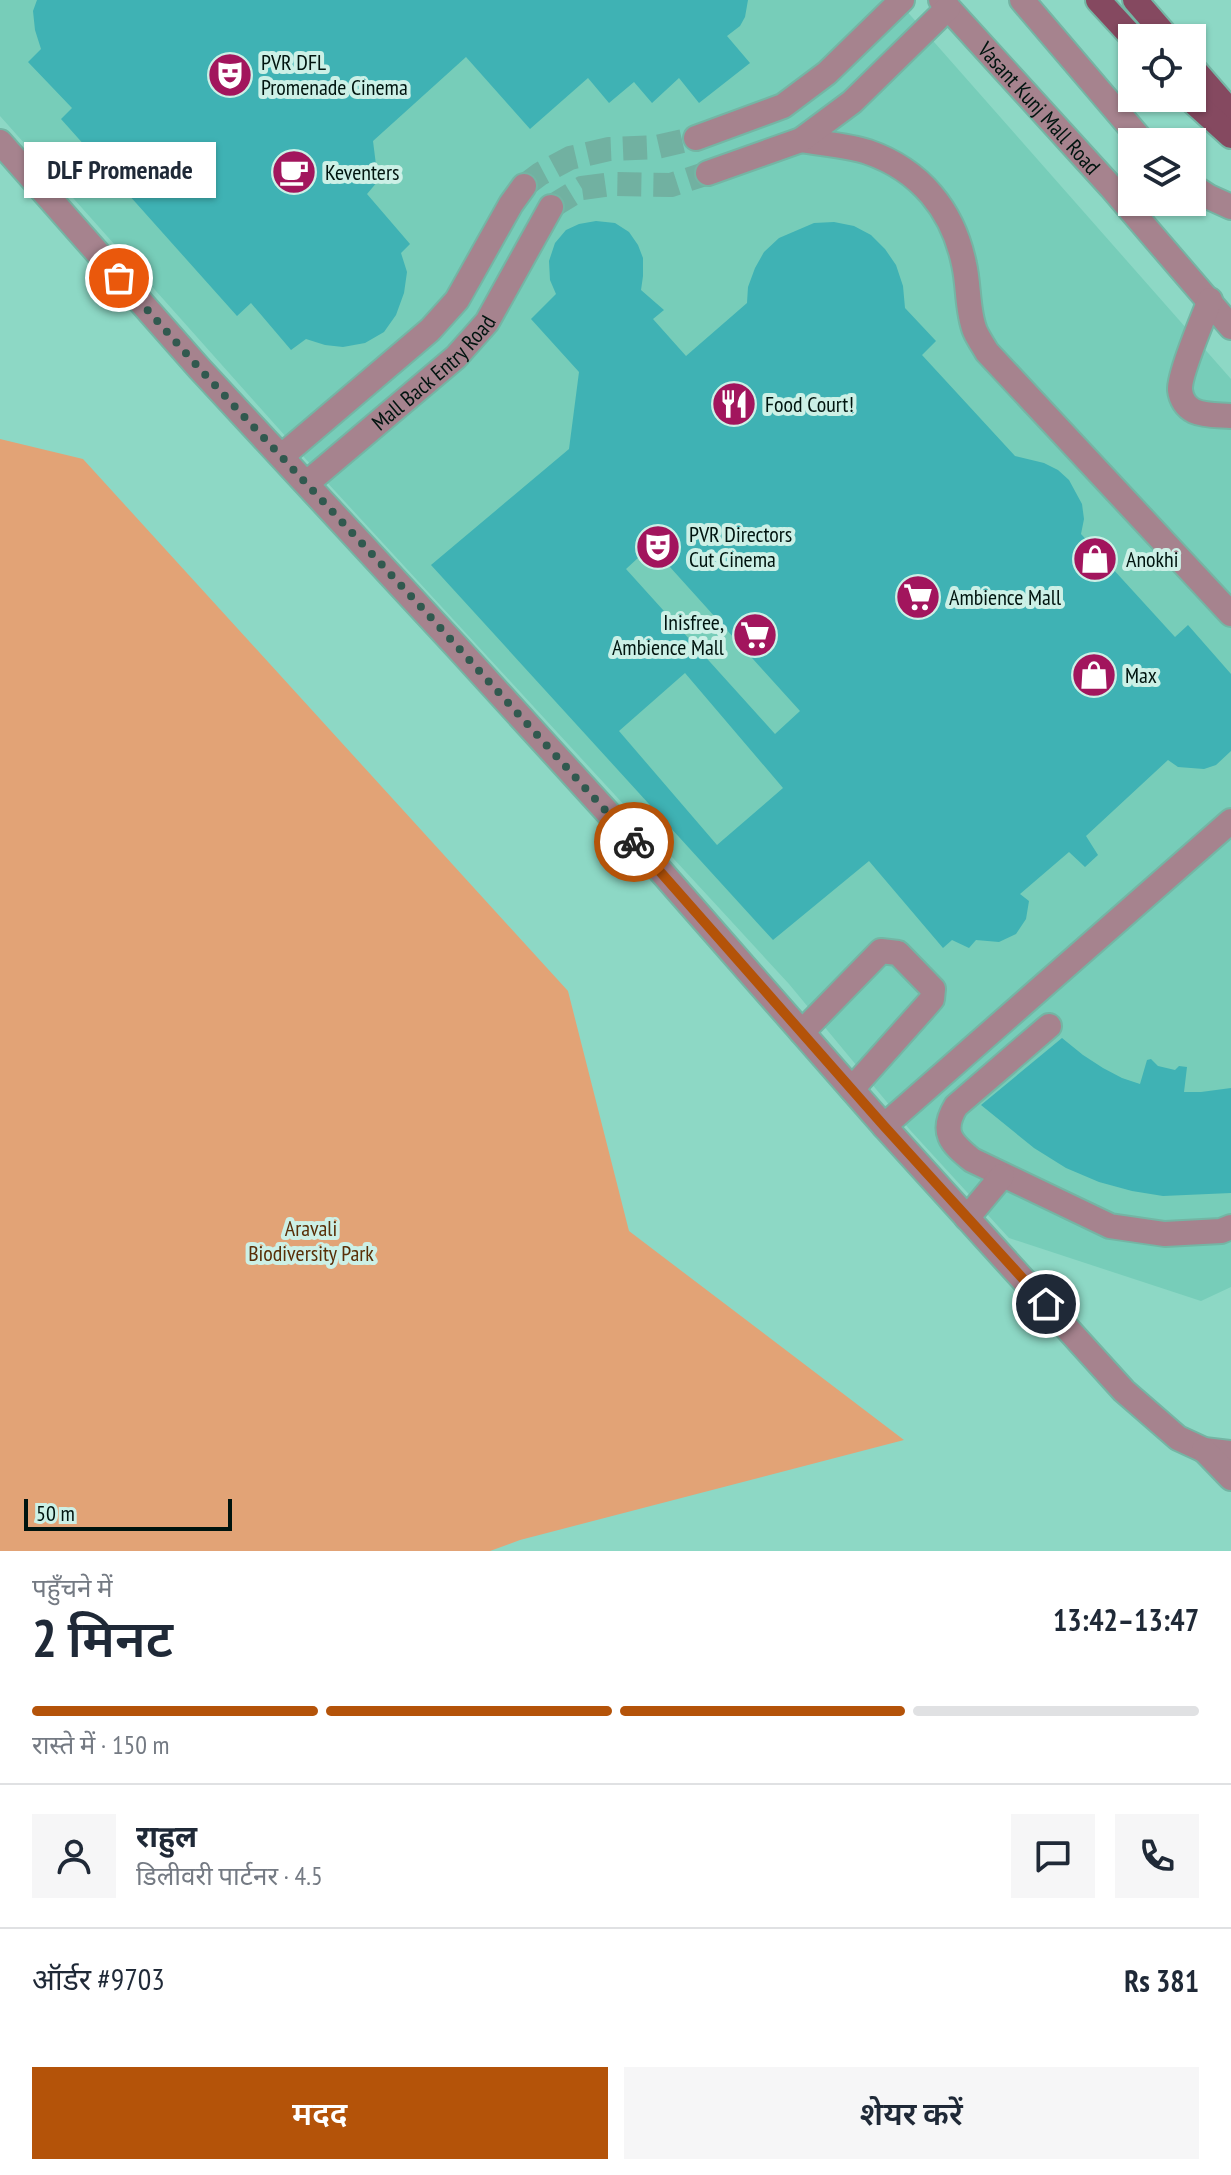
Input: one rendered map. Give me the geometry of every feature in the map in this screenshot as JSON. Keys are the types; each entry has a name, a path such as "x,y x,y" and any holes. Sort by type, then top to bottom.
{"main road":[{"path":"1098,0 1120,24"},
{"path":"1135,0 1156,24"},
{"path":"1206,83 1231,112"},
{"path":"1204,112 1231,136"}],"lane":[{"path":"696,138 783,106 827,73 902,0"},
{"path":"1022,0 1131,128"},
{"path":"708,173 801,140 852,102 945,4"},
{"name":"Vasant Kunj Mall Road","path":"945,4 1111,187 1231,327"},
{"path":"801,140 867,152 903,169 927,188 946,212 955,235 964,262 974,328 987,352 1231,614"},
{"path":"0,142 199,368 659,869 884,1126 1124,1391 1178,1438 1204,1450 1231,1453"},
{"name":"Mall Back Entry Road","path":"282,456 430,330 457,300 524,186"},
{"path":"1206,195 1231,207"},
{"name":"Mall Back Entry Road","path":"307,483 456,357 487,322 551,207"},
{"path":"1210,300 1180,390 1185,404 1194,411 1231,416"},
{"path":"884,1126 1231,821"},
{"path":"802,1032 881,951 898,953 933,989 932,999 852,1089"},
{"path":"1049,1026 956,1106 949,1118 948,1132 955,1145 972,1160 1002,1176 1110,1226 1165,1234 1221,1231 1231,1227"},
{"path":"967,1218 1002,1176"},
{"path":"1204,1450 1231,1478"}],"shaded area":[{"name":"Ambience Mall","path":"0,0 897,0 1231,379 1231,1287 1201,1301 1009,1238 910,1130 789,984 312,466 0,116"}],"green space":[{"name":"Aravali Biodiversity Park","path":"0,439 83,459 568,991 629,1231 904,1440 520,1540 490,1551 0,1551"}],"building":[{"path":"37,0 748,0 740,26 727,36 750,63 699,103 679,78 652,103 634,82 609,103 588,78 530,129 466,57 373,141 378,181 367,194 410,244 401,253 407,272 396,315 384,332 365,343 343,347 306,339 291,350 251,303 237,316 61,119 72,108 28,62 41,49 33,11"},
{"name":"Ambience Mall","path":"596,221 615,223 629,232 643,258 641,290 664,310 653,319 686,356 747,303 748,287 755,268 764,252 779,238 814,223 834,222 854,226 871,235 896,265 903,286 905,308 936,341 922,355 1015,456 1044,463 1069,480 1082,504 1084,519 1081,534 1175,637 1188,625 1231,674 1231,751 1216,765 1204,769 1178,767 1168,760 1086,836 1098,855 1085,867 1069,852 1020,894 1029,901 1026,919 1016,934 999,942 976,940 969,948 952,940 943,948 869,861 773,940 431,565 569,449 579,372 531,319 556,294 550,280 549,261 555,243 566,230","holes":["651,546 800,711 775,734 626,569","685,673 783,788 717,845 619,731"]},
{"path":"1062,1038 1103,1068 1140,1084 1147,1060 1151,1059 1158,1066 1175,1070 1179,1066 1187,1067 1184,1092 1231,1088 1231,1193 1163,1196 1099,1182 1066,1168 1034,1148 981,1105"}],"tunnel":[{"path":"524,186 570,158 609,149 657,147 696,138"},
{"path":"551,207 582,188 611,184 671,185 708,173"}],"way so far":[{"path":"119,278 634,842"}],"place":[{"name":"PVR DFL Promenade Cinema","path":"230,75"},
{"name":"Keventers","path":"294,172"},
{"name":"DLF Promenade","path":"119,278"},
{"name":"Food Court!","path":"734,404"},
{"name":"PVR Directors Cut Cinema","path":"658,547"},
{"name":"Anokhi","path":"1095,559"},
{"name":"Ambience Mall","path":"918,597"},
{"name":"Inisfree, Ambience Mall","path":"755,635"},
{"name":"Max","path":"1094,675"}],"route":[{"path":"634,842 884,1126 1046,1304"}]}
